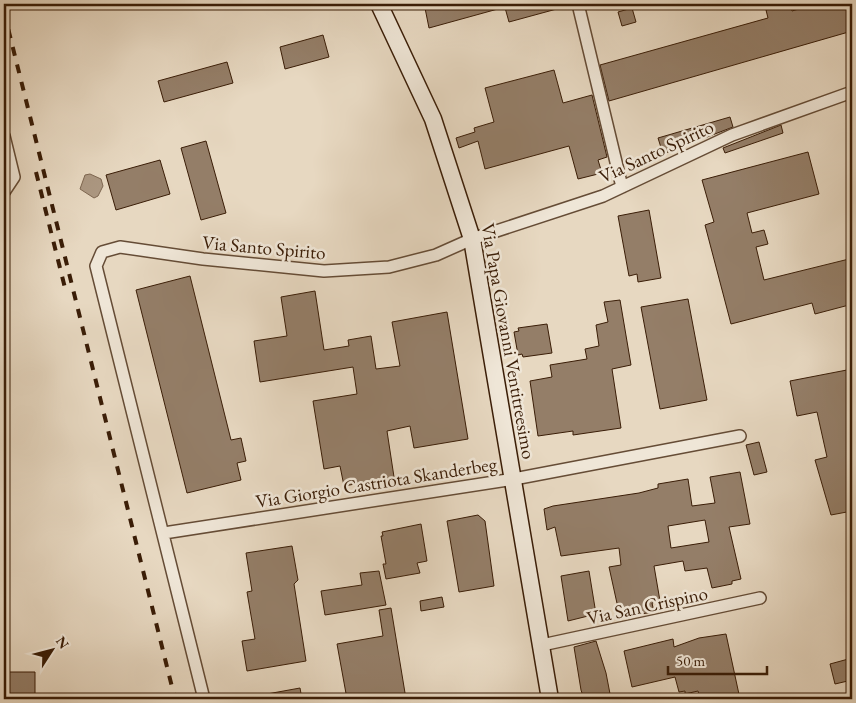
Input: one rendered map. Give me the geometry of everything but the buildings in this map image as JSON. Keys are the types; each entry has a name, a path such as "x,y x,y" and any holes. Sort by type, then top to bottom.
{"street":[{"name":"Via Papa Giovanni Ventitreesimo","path":"379,4 433,119 472,239 550,699"},
{"path":"578,4 622,187"},
{"name":"Via Santo Spirito","path":"204,699 96,266 102,252 120,247 203,260 324,271 389,267 436,255 472,239 603,196 732,135 852,92"},
{"path":"4,136 14,177 4,192"},
{"name":"Via Giorgio Castriota Skanderbeg","path":"164,533 514,479 740,436"},
{"name":"Via San Crispino","path":"542,645 760,598"}],"shaded area":[{"path":"90,174 101,179 103,186 98,196 94,198 80,189 85,175"}],"railway":[{"path":"4,12 175,699"},
{"path":"36,172 65,288"}]}
